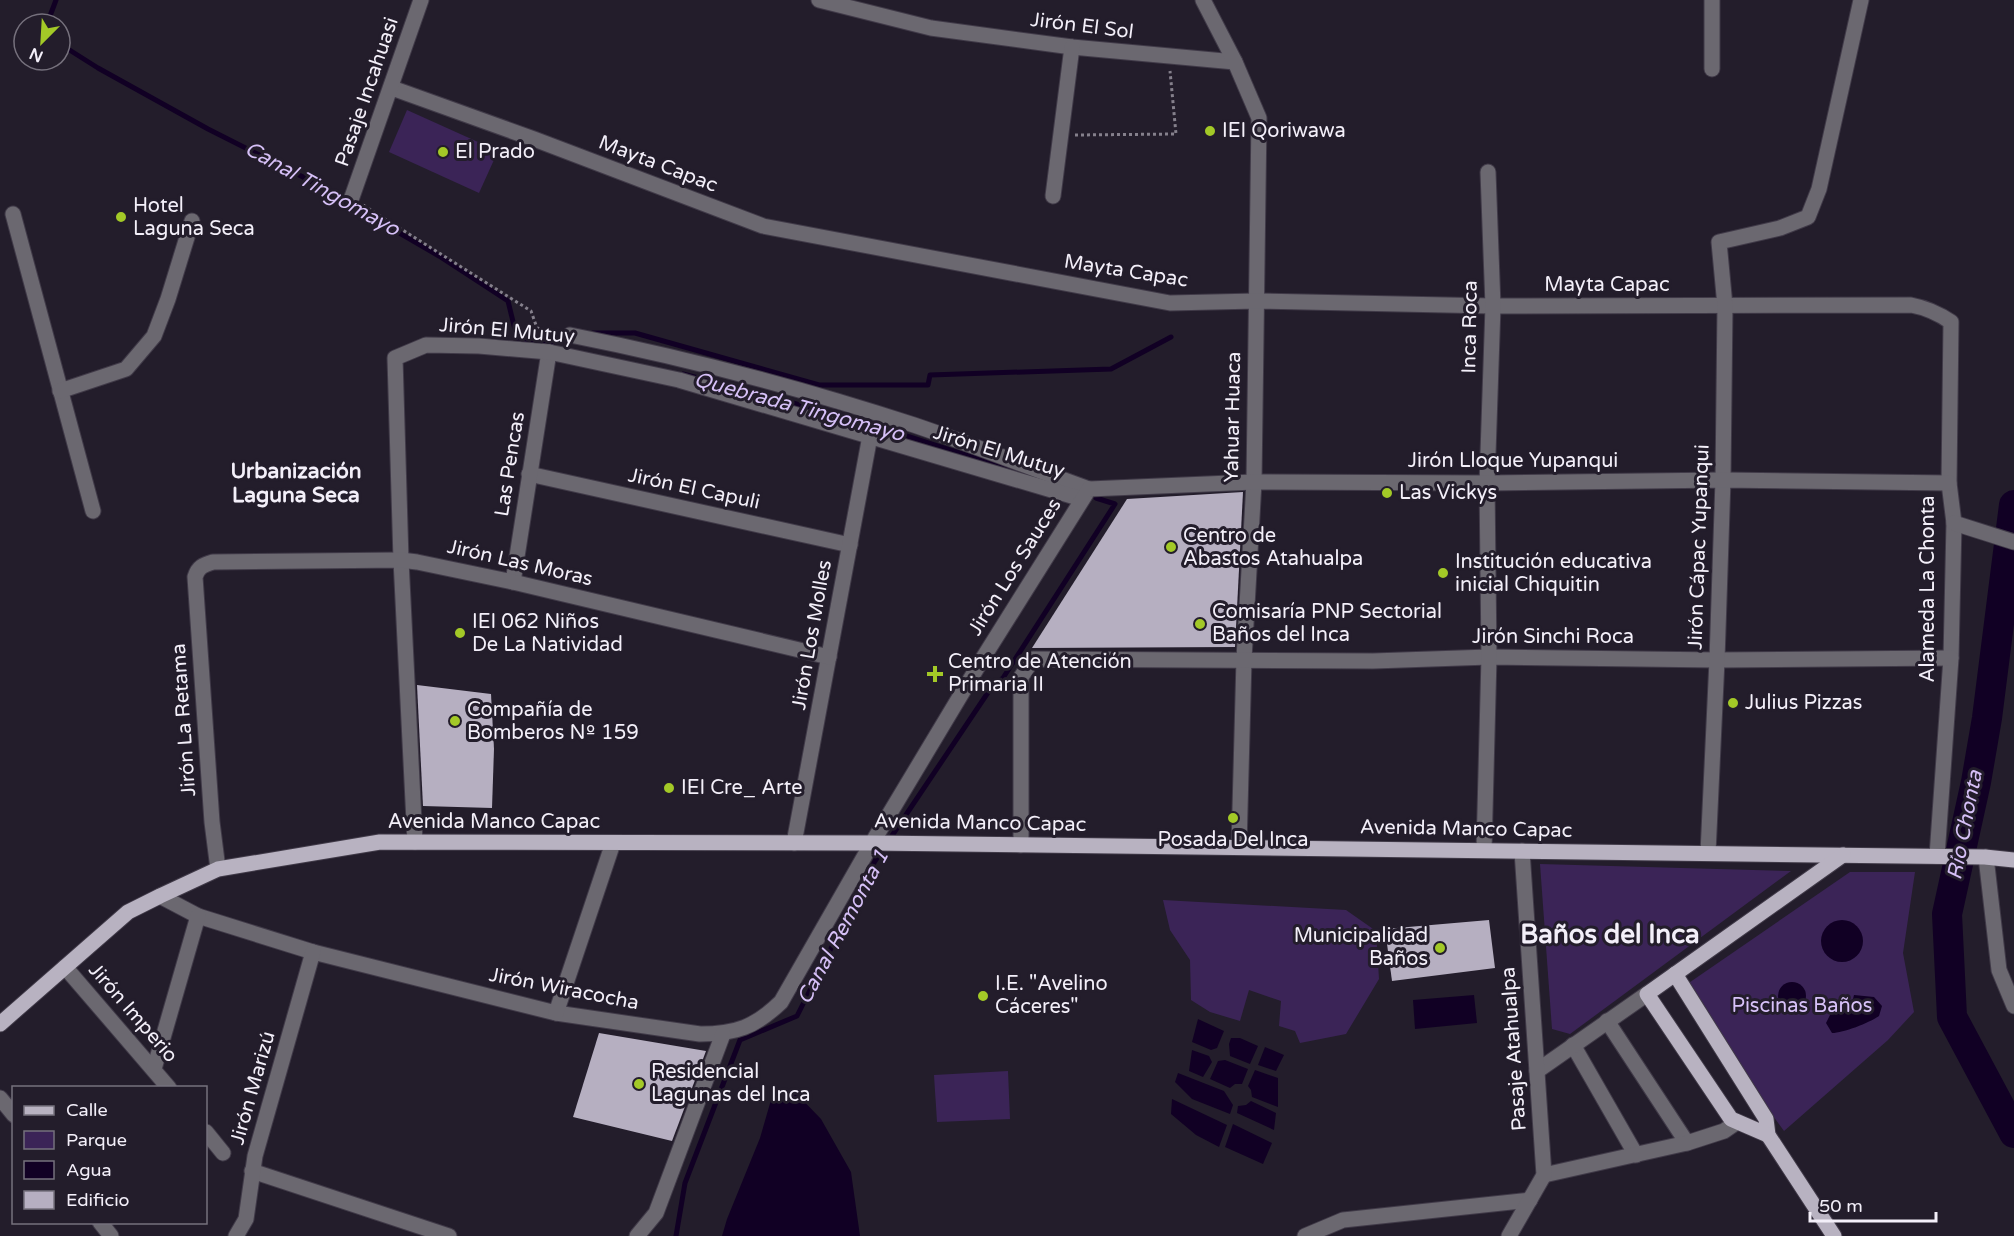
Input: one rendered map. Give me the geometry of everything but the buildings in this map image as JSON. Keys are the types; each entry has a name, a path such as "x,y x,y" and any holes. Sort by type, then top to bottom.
{"main road":[{"name":"Avenida Manco Capac","path":"0,1024 128,912 160,896 218,869 380,842 883,843 1940,856 2014,860"},
{"path":"1768,1135 1737,1122 1728,1115 1647,994 1843,855"},
{"path":"1675,974 1766,1119 1768,1135 1834,1236"}],"street":[{"name":"Pasaje Incahuasi","path":"352,198 421,0"},
{"name":"Jirón El Sol","path":"819,0 931,28 1072,47 1235,62"},
{"name":"Yahuar Huaca","path":"1203,0 1235,62 1259,118 1254,482 1244,659 1239,847"},
{"path":"1712,0 1712,69"},
{"name":"Jirón Cápac Yupanqui","path":"1708,854 1723,480 1725,306 1719,242 1780,228 1808,217 1819,189 1861,0"},
{"path":"1053,196 1072,47"},
{"name":"Mayta Capac","path":"392,88 534,139 762,226 1170,303 1256,301 1493,306 1911,305 1925,307 1951,322"},
{"name":"Inca Roca","path":"1484,850 1489,657 1487,483 1493,306 1488,172"},
{"path":"13,214 93,511"},
{"path":"60,391 126,369 154,336 192,221"},
{"name":"Alameda La Chonta","path":"1940,856 1951,658 1954,523 1949,483 1951,322"},
{"path":"570,335 641,349 731,371 913,425 1086,494"},
{"name":"Jirón El Mutuy","path":"416,842 401,560 395,358 426,345 479,346 549,352 679,380 870,436 1086,494"},
{"name":"Las Pencas","path":"513,582 549,352"},
{"name":"Jirón Los Molles","path":"794,843 870,436"},
{"name":"Jirón El Capuli","path":"529,474 850,545"},
{"name":"Jirón Lloque Yupanqui","path":"1086,494 1254,482 1487,483 1723,480 1949,483"},
{"name":"Jirón Los Sauces","path":"883,843 983,658 1086,494"},
{"path":"1954,523 2014,542"},
{"name":"Jirón Las Moras","path":"198,569 213,562 401,560 417,562 513,582 829,657"},
{"name":"Jirón La Retama","path":"198,569 195,577 212,822 218,869"},
{"name":"Jirón Sinchi Roca","path":"1021,845 1021,677 1034,659 1373,661 1489,657 1717,660 1951,658"},
{"path":"556,1013 613,843"},
{"name":"Jirón Wiracocha","path":"160,896 198,916 313,952 556,1013 700,1034 723,1034 756,1023 781,1002 883,843"},
{"name":"Pasaje Atahualpa","path":"1522,851 1544,1175"},
{"path":"1986,857 1999,970 2014,1006"},
{"path":"154,1069 198,916"},
{"name":"Jirón Marizú","path":"236,1236 246,1219 255,1156 313,952"},
{"name":"Jirón Imperio","path":"65,967 167,1086"},
{"path":"1537,1071 1647,994"},
{"path":"1607,1021 1687,1143"},
{"path":"637,1236 656,1213 723,1034"},
{"path":"1573,1045 1636,1155"},
{"path":"0,1098 12,1113"},
{"path":"1509,1236 1544,1175 1687,1143 1724,1131 1737,1122"},
{"path":"207,1133 223,1153"},
{"path":"252,1171 449,1236"},
{"path":"1305,1236 1343,1220 1530,1200"},
{"path":"102,1224 111,1236"}],"path":[{"path":"1061,135 1176,134 1168,57"},
{"path":"352,198 531,311 537,328 570,335"}],"green space":[{"name":"El Prado","path":"407,110 498,151 479,193 389,152"},
{"path":"1540,864 1791,871 1570,1034 1552,1029"},
{"name":"Piscinas Baños","path":"1850,872 1915,872 1903,953 1914,1012 1888,1040 1784,1131 1680,989"},
{"path":"1163,900 1346,910 1376,931 1379,979 1346,1034 1300,1043 1295,1031 1279,1026 1281,1001 1249,990 1240,1021 1210,1012 1191,1000 1190,960 1170,930"},
{"path":"1008,1071 1010,1119 937,1122 934,1075"}],"water":[{"path":"1842,920 1850,921 1857,926 1862,933 1862,949 1857,956 1850,961 1842,962 1834,961 1827,956 1822,949 1821,941 1822,933 1827,926 1834,921"},
{"path":"1792,982 1802,986 1806,996 1802,1006 1792,1010 1782,1006 1778,996 1782,986"},
{"path":"1474,995 1477,1023 1415,1029 1413,1000"},
{"path":"1854,995 1874,997 1882,1006 1879,1016 1856,1027 1832,1033 1826,1023 1831,1013 1853,999"},
{"path":"1198,1019 1224,1031 1217,1048 1211,1050 1192,1042"},
{"path":"1231,1038 1240,1038 1258,1046 1250,1064 1230,1056"},
{"path":"1265,1047 1284,1055 1276,1071 1258,1065"},
{"path":"1192,1050 1209,1056 1212,1062 1203,1077 1189,1071"},
{"path":"1225,1060 1248,1069 1242,1084 1235,1084 1230,1088 1210,1079 1218,1061"},
{"path":"1255,1070 1278,1078 1278,1107 1252,1097 1248,1086"},
{"path":"1178,1073 1224,1091 1233,1105 1230,1114 1192,1099 1175,1082"},
{"path":"793,1090 821,1119 851,1172 860,1236 722,1236 760,1138 771,1100"},
{"path":"1172,1099 1227,1125 1219,1147 1196,1135 1171,1114"},
{"path":"1251,1101 1276,1113 1274,1130 1237,1113 1238,1106 1246,1105"},
{"path":"1233,1124 1272,1143 1263,1164 1225,1147"}],"waterway":[{"name":"Quebrada Tingomayo","path":"52,12 56,0"},
{"name":"Canal Tingomayo","path":"72,52 208,129 303,177 439,256 508,301 517,338"},
{"path":"593,333 635,333 819,385 928,385 930,375 1111,369 1171,337"},
{"path":"517,338 569,334"},
{"name":"Quebrada Tingomayo","path":"524,339 553,346"},
{"name":"Quebrada Tingomayo","path":"683,374 857,420 1028,475"},
{"name":"Canal Remonta 1","path":"676,1236 685,1183 740,1040 797,1016 875,861 991,688 1003,678 1115,504 1096,498"},
{"name":"Río Chonta","path":"2014,505 1987,718 1976,782 1947,914 1952,1017 2014,1133"}],"place":[{"name":"IEI Qoriwawa","path":"1210,131"},
{"name":"El Prado","path":"443,152"},
{"name":"Hotel Laguna Seca","path":"121,217"},
{"name":"Las Vickys","path":"1387,493"},
{"name":"Centro de Abastos Atahualpa","path":"1171,547"},
{"name":"Institución educativa inicial Chiquitin","path":"1443,573"},
{"name":"Comisaría PNP Sectorial Baños del Inca","path":"1200,624"},
{"name":"IEI 062 Niños De La Natividad","path":"460,633"},
{"name":"Centro de Atención Primaria II","path":"935,674"},
{"name":"Julius Pizzas","path":"1733,703"},
{"name":"Compañía de Bomberos Nº 159","path":"455,721"},
{"name":"IEI Cre_ Arte","path":"669,788"},
{"name":"Posada Del Inca","path":"1233,818"},
{"name":"Municipalidad Baños","path":"1440,948"},
{"name":"I.E. \"Avelino Cáceres\"","path":"983,996"},
{"name":"Residencial Lagunas del Inca","path":"639,1084"}],"district":[{"name":"Urbanización Laguna Seca","path":"296,483"},
{"name":"Baños del Inca","path":"1610,934"}]}
